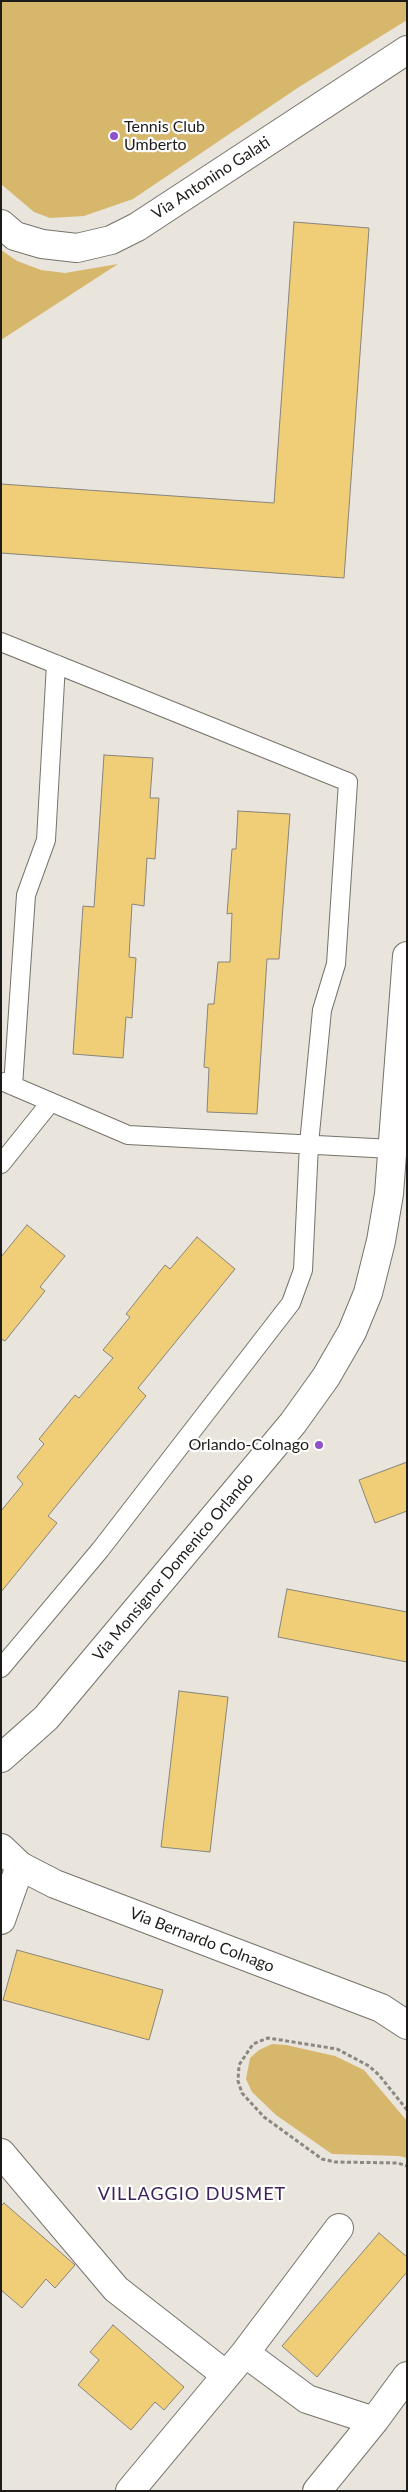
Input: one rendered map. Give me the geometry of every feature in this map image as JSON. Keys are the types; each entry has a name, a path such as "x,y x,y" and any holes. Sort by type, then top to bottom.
{"street":[{"name":"Via Antonino Galati","path":"1,224 15,236 42,244 78,248 111,240 137,227 407,50"},
{"name":"Via Monsignor Domenico Orlando","path":"1,1758 46,1718 293,1423 326,1377 352,1332 368,1293 381,1241 388,1194 407,956"},
{"path":"1,1920 11,1857"},
{"name":"Via Bernardo Colnago","path":"11,1857 55,1884 381,2008 407,2025"},
{"path":"1,2153 116,2289 226,2375"},
{"path":"130,2491 245,2353 339,2228"},
{"path":"245,2353 308,2400 374,2421"},
{"path":"317,2491 374,2421 407,2376"}],"lane":[{"path":"1,642 348,782 336,964 322,1010 309,1144 304,1270 291,1304 100,1550 1,1668"},
{"path":"56,664 46,840 26,895 7,1083 128,1135 392,1149"},
{"path":"1,1164 50,1103"}],"path":[{"path":"407,2110 369,2066 337,2049 268,2038 253,2044 239,2065 238,2081 242,2093 264,2118 322,2159 335,2162 398,2163 407,2166"}],"shaded area":[{"name":"Tennis Club Umberto","path":"1,1 407,1 407,20 299,87 133,199 84,216 50,218 34,212 1,184"},
{"path":"1,250 17,261 41,270 65,273 118,264 1,340"},
{"path":"272,2044 286,2045 335,2056 364,2070 407,2121 407,2158 399,2156 332,2154 276,2115 252,2092 246,2079 250,2058 259,2050"}],"building":[{"path":"294,222 369,228 344,578 1,553 1,484 274,503"},
{"path":"104,755 153,758 150,798 159,798 155,859 147,858 144,906 132,904 129,957 136,958 132,1018 126,1017 123,1058 73,1054 83,906 94,907"},
{"path":"238,811 290,814 279,959 267,959 257,1114 207,1112 209,1068 204,1067 208,1004 214,1004 218,962 230,962 232,913 227,914 232,849 236,849"},
{"path":"27,1225 65,1256 40,1287 45,1291 5,1341 1,1339 1,1257"},
{"path":"197,1237 235,1269 138,1388 146,1396 48,1516 57,1523 1,1592 1,1511 23,1484 17,1477 44,1444 39,1439 75,1395 79,1398 113,1358 103,1350 130,1317 126,1314 165,1265 170,1269"},
{"path":"407,1462 407,1511 375,1523 359,1480"},
{"path":"287,1589 407,1612 407,1662 278,1637"},
{"path":"179,1691 228,1697 210,1852 161,1847"},
{"path":"17,1950 163,1990 149,2040 3,2000"},
{"path":"4,2203 75,2265 55,2288 46,2279 22,2308 1,2290 1,2206"},
{"path":"379,2233 407,2257 407,2272 317,2377 282,2346"},
{"path":"113,2325 184,2387 164,2410 155,2402 131,2430 78,2385 99,2360 90,2352"}],"place":[{"name":"Tennis Club Umberto","path":"114,136"},
{"name":"Orlando-Colnago","path":"319,1445"}],"district":[{"name":"VILLAGGIO DUSMET","path":"192,2194"}]}
